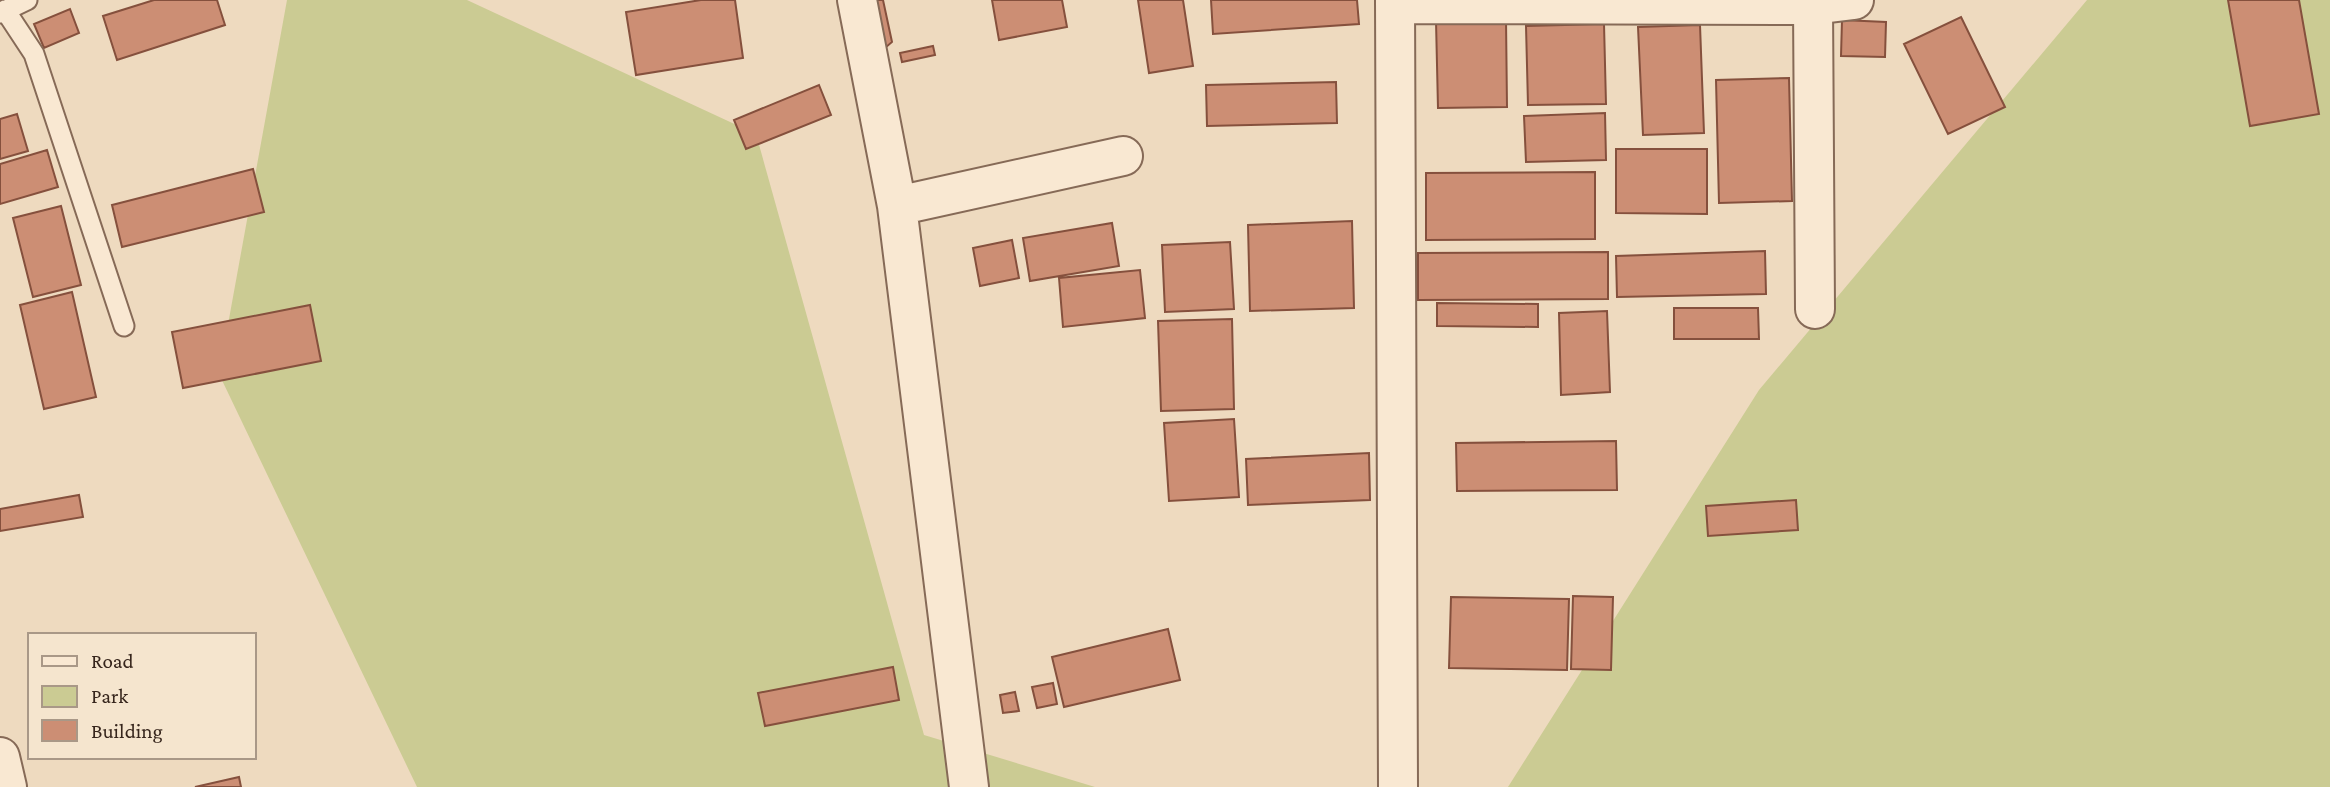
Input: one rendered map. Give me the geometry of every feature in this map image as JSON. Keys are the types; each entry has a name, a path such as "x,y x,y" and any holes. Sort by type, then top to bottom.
{"street":[{"path":"857,0 897,206 969,787"},
{"path":"1398,787 1395,2 1813,5 1854,0"},
{"path":"1813,5 1815,309"},
{"path":"897,206 1123,156"},
{"path":"0,757 7,787"}],"lane":[{"path":"27,0 2,11 34,54 124,326"}],"green space":[{"path":"287,0 467,0 756,134 924,735 1095,787 417,787 219,374"},
{"path":"2087,0 2330,0 2330,787 1508,787 1759,390"}],"building":[{"path":"154,0 217,0 225,25 117,60 103,16"},
{"path":"701,0 735,0 743,58 636,75 626,12"},
{"path":"874,0 883,0 892,42 885,48"},
{"path":"992,0 1062,0 1067,27 999,40"},
{"path":"1138,0 1183,0 1193,66 1149,73"},
{"path":"1211,0 1357,0 1359,24 1213,34"},
{"path":"2228,0 2299,0 2319,114 2250,126"},
{"path":"70,9 79,33 44,48 34,24"},
{"path":"1961,17 2005,107 1948,134 1904,44"},
{"path":"1506,19 1507,107 1438,108 1436,21"},
{"path":"1842,20 1886,22 1885,57 1841,56"},
{"path":"1604,24 1606,104 1528,105 1526,26"},
{"path":"1700,25 1704,133 1643,135 1638,27"},
{"path":"933,46 935,55 902,62 900,53"},
{"path":"1789,78 1792,201 1719,203 1716,80"},
{"path":"1336,82 1337,123 1207,126 1206,85"},
{"path":"819,85 831,115 746,149 734,120"},
{"path":"1605,113 1606,160 1526,162 1524,116"},
{"path":"17,114 28,151 0,159 0,119"},
{"path":"1616,149 1707,149 1707,214 1616,213"},
{"path":"47,150 58,187 0,204 0,164"},
{"path":"253,169 264,212 122,247 112,205"},
{"path":"1595,172 1595,239 1426,240 1426,173"},
{"path":"61,206 81,285 33,297 13,218"},
{"path":"1352,221 1354,308 1250,311 1248,225"},
{"path":"1112,223 1119,266 1030,281 1023,238"},
{"path":"1012,240 1019,278 980,286 973,248"},
{"path":"1230,242 1234,309 1165,312 1162,245"},
{"path":"1765,251 1766,294 1617,297 1616,256"},
{"path":"1608,252 1608,299 1418,300 1418,253"},
{"path":"1140,270 1145,318 1063,327 1059,278"},
{"path":"72,292 96,397 44,409 20,305"},
{"path":"1437,303 1538,304 1538,327 1437,326"},
{"path":"310,305 321,361 183,388 172,332"},
{"path":"1674,308 1758,308 1759,339 1674,339"},
{"path":"1607,311 1610,392 1561,395 1559,313"},
{"path":"1232,319 1234,409 1161,411 1158,321"},
{"path":"1234,419 1239,497 1169,501 1164,423"},
{"path":"1616,441 1617,490 1457,491 1456,443"},
{"path":"1369,453 1370,500 1248,505 1246,459"},
{"path":"79,495 83,517 0,531 0,509"},
{"path":"1796,500 1798,530 1708,536 1706,506"},
{"path":"1573,596 1613,597 1611,670 1571,669"},
{"path":"1451,597 1569,599 1567,670 1449,668"},
{"path":"1168,629 1180,680 1064,707 1052,657"},
{"path":"893,667 899,700 765,726 758,693"},
{"path":"1053,683 1057,704 1037,708 1032,687"},
{"path":"1015,692 1019,711 1003,713 1000,695"},
{"path":"239,777 241,787 195,787"}]}
